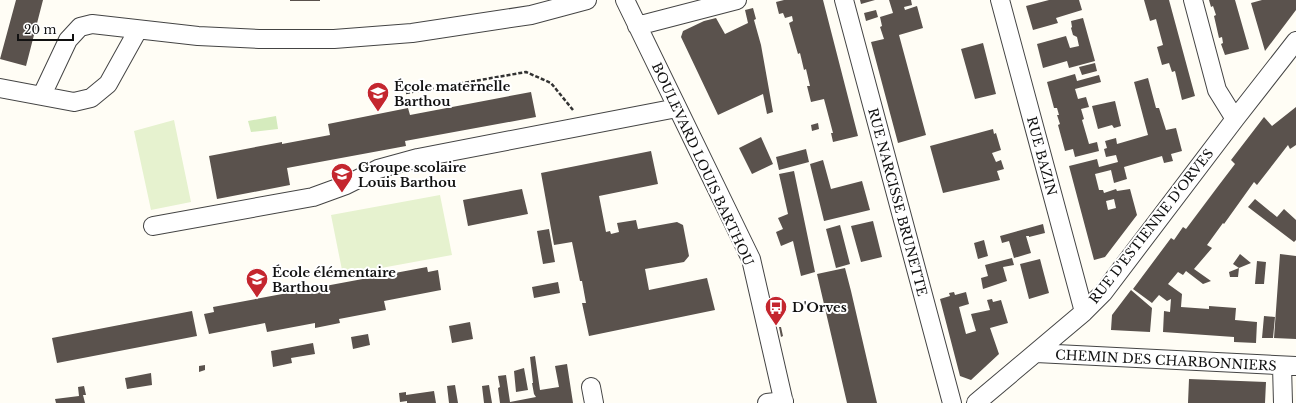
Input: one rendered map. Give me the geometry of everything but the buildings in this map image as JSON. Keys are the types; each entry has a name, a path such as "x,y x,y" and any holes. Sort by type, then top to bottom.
{"street":[{"path":"42,95 68,40 80,27 92,24 198,36 259,39 334,39 420,32 531,15 587,0"},
{"name":"BOULEVARD LOUIS BARTHOU","path":"625,0 751,259 778,402"},
{"path":"637,26 737,0"},
{"name":"RUE NARCISSE BRUNETTE","path":"844,0 952,403"},
{"name":"RUE BAZIN","path":"1000,0 1084,312"},
{"path":"1193,0 1217,90 1234,119"},
{"path":"0,88 74,102 91,98 108,84 138,30"},
{"name":"RUE D'ESTIENNE D'ORVES","path":"976,403 1084,312 1103,293 1234,119 1294,47"},
{"path":"153,226 313,196 346,184 378,169 418,158 677,108"},
{"name":"CHEMIN DES CHARBONNIERS","path":"1036,353 1289,366"},
{"path":"1283,403 1289,366"}],"path":[{"path":"406,93 526,72 551,83 585,126"}],"green space":[{"path":"276,116 278,129 251,132 248,121"},
{"path":"174,120 191,202 151,210 134,131"},
{"path":"440,195 452,255 343,275 331,215"}],"place":[{"name":"École maternelle Barthou","path":"378,112"},
{"name":"Groupe scolaire Louis Barthou","path":"342,194"},
{"name":"École élémentaire Barthou","path":"257,298"},
{"name":"D'Orves","path":"776,326"}]}
